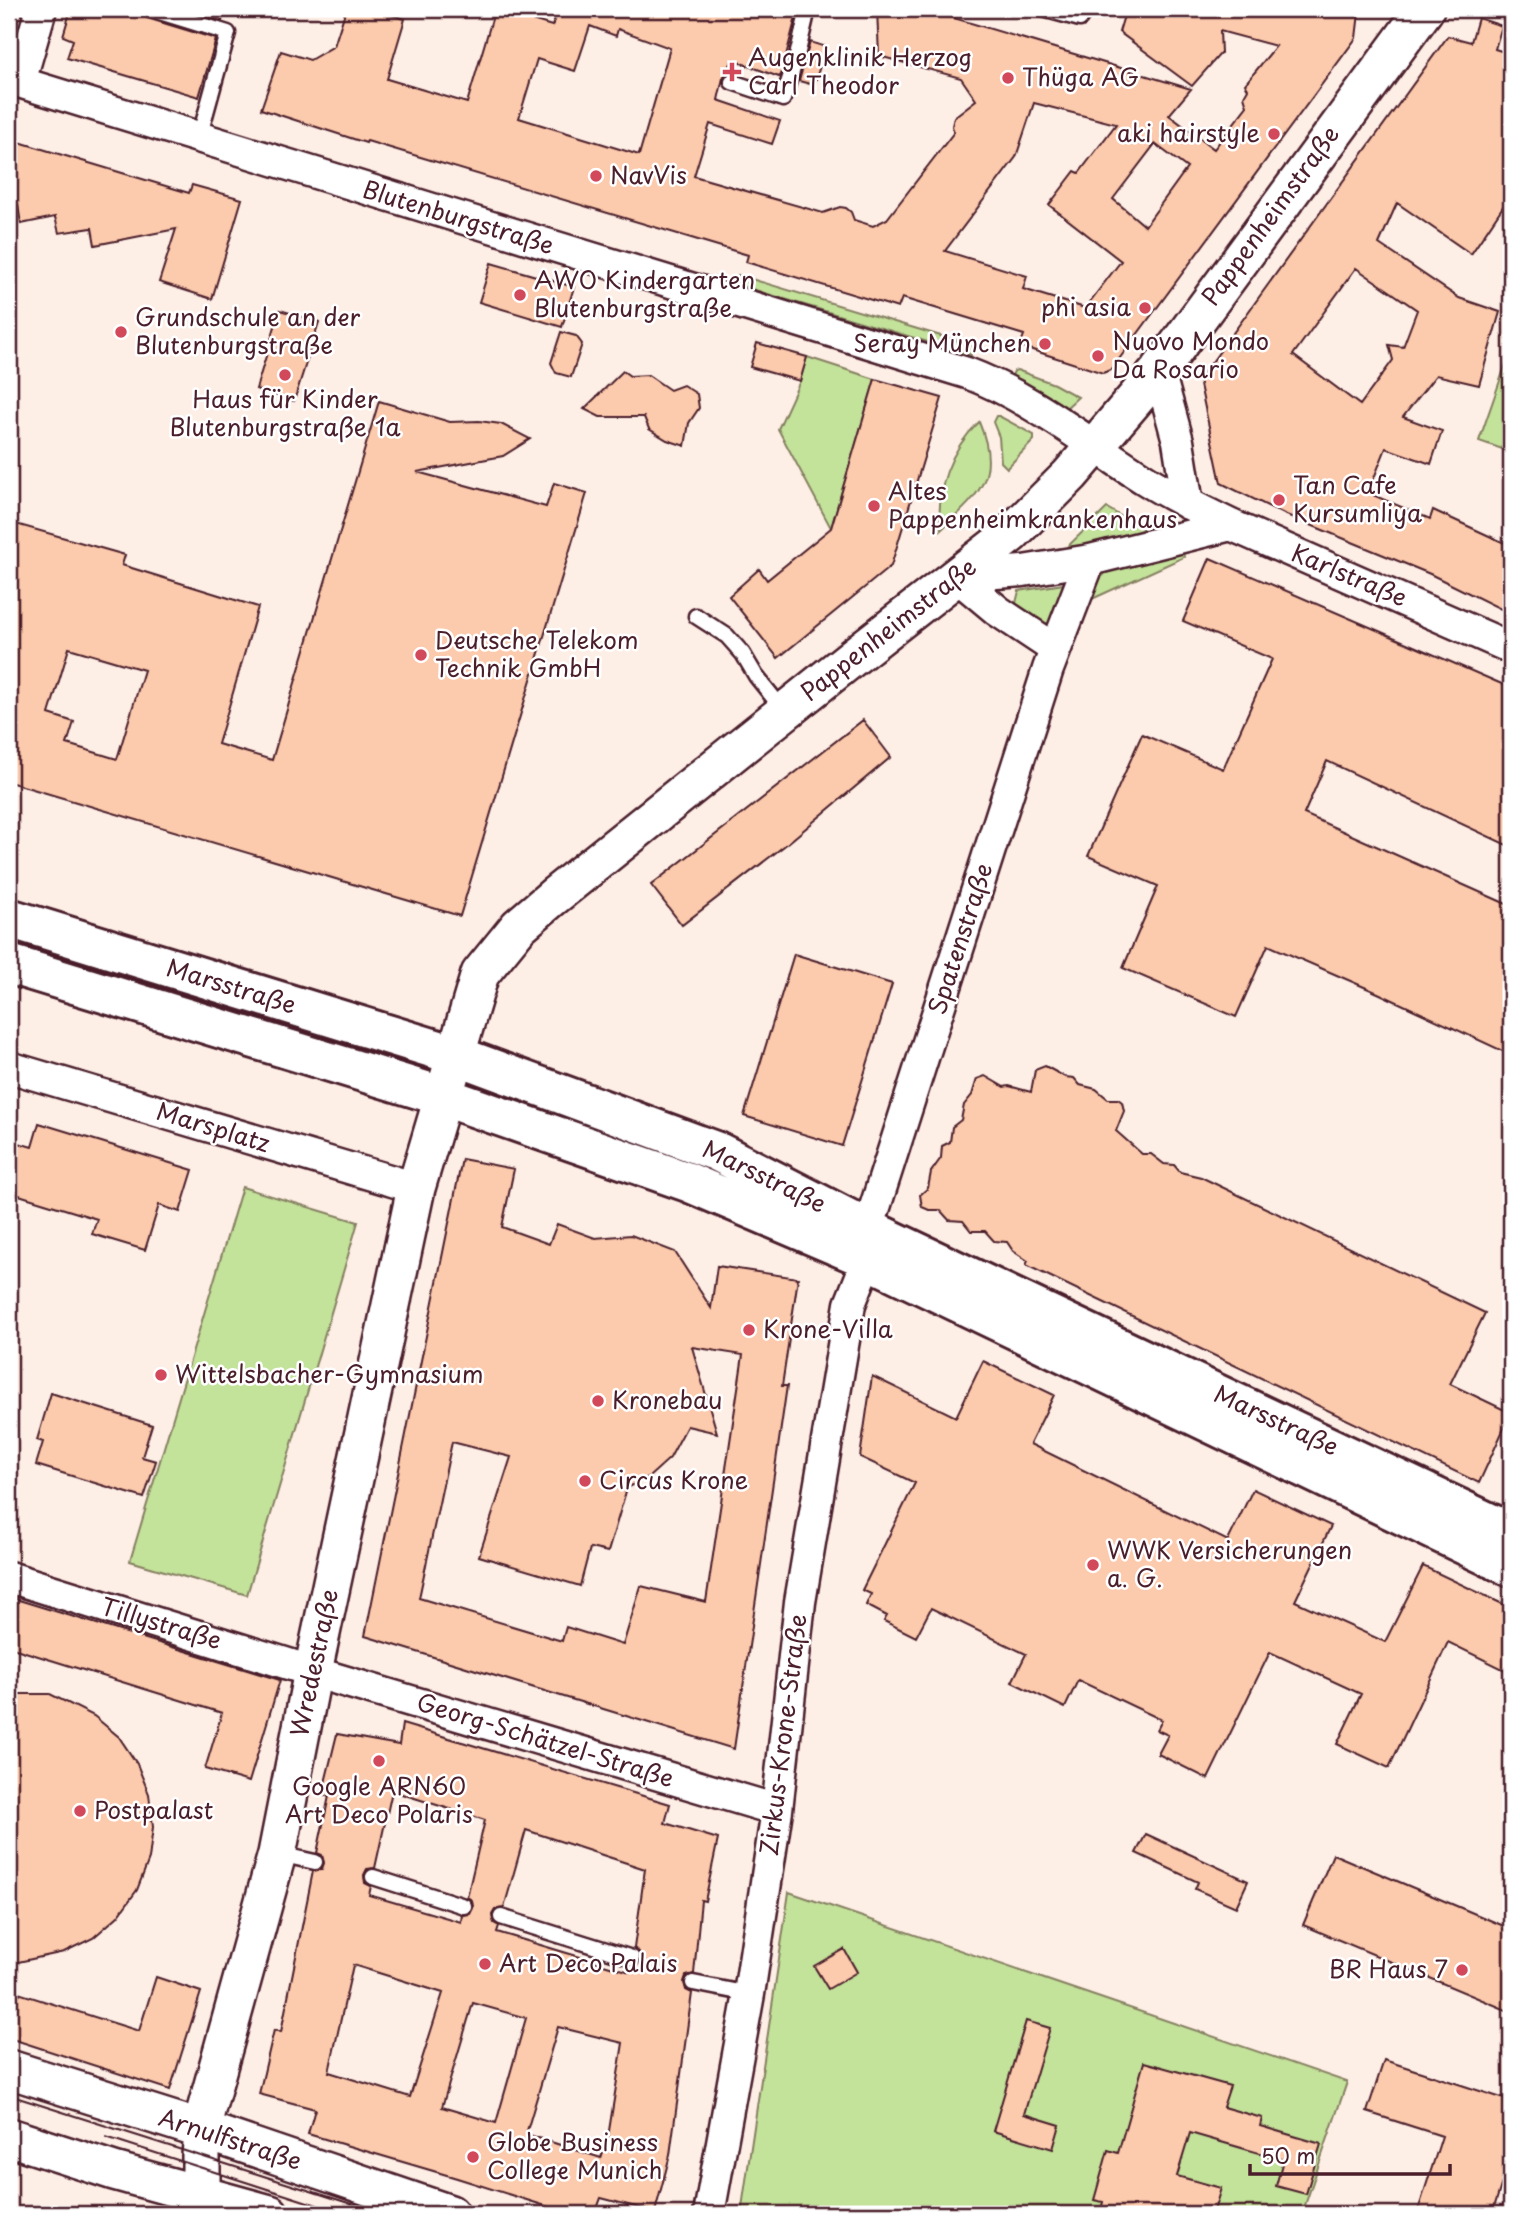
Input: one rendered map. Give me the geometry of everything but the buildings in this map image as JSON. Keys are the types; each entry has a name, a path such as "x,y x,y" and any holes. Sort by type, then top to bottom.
{"main road":[{"name":"Marsstraße","path":"9,918 455,1055 718,1152 868,1244"},
{"name":"Marsstraße","path":"9,964 440,1114 688,1182 868,1244 1490,1534 1511,1567"}],"street":[{"path":"14,81 41,9"},
{"name":"Pappenheimstraße","path":"440,1114 480,974 519,926 1011,534 1051,496 1159,371 1425,9"},
{"name":"Blutenburgstraße","path":"14,81 967,373 1021,399 1096,447"},
{"path":"1159,371 1178,441 1188,504"},
{"name":"Karlstraße","path":"1096,447 1166,492 1231,525 1511,648"},
{"path":"956,576 1023,571 1090,561 1231,525"},
{"name":"Spatenstraße","path":"868,1244 1055,649 1090,561"},
{"path":"956,576 998,611 1055,649"},
{"name":"Marsplatz","path":"9,1067 416,1188"},
{"name":"Wredestraße","path":"201,2204 203,2130 277,1854 313,1671 416,1188 440,1114"},
{"name":"Zirkus-Krone-Straße","path":"709,2214 749,1994 777,1810 800,1602 850,1304 868,1244"},
{"name":"Tillystraße","path":"9,1577 313,1671"},
{"name":"Georg-Schätzel-Straße","path":"313,1671 777,1810"},
{"name":"Arnulfstraße","path":"9,2068 203,2130 450,2214"},
{"path":"9,2137 114,2171 201,2204 270,2214"}],"lane":[{"path":"150,9 228,33 199,138"},
{"path":"732,82 783,99 808,9"},
{"path":"1043,9 1080,19 1083,9"},
{"path":"696,616 727,636 785,712"},
{"path":"277,1854 315,1861"},
{"path":"373,1877 464,1906"},
{"path":"501,1917 632,1958"},
{"path":"693,1983 749,1994"}],"green space":[{"path":"738,275 974,346 971,355 735,284"},
{"path":"1511,349 1511,452 1479,441"},
{"path":"807,357 875,379 831,528 778,429 800,381"},
{"path":"1017,370 1054,384 1078,397 1065,409 1010,380"},
{"path":"996,416 1034,435 1034,440 1007,468 1001,462 999,437 993,422"},
{"path":"979,422 988,457 983,483 976,495 941,530 940,500 947,472 960,445"},
{"path":"1107,508 1151,534 1061,553"},
{"path":"1182,549 1184,557 1092,599 1099,580 1108,570"},
{"path":"1070,583 1054,633 1015,607 1019,591"},
{"path":"9,937 387,1052 385,1060 9,952"},
{"path":"242,1187 358,1222 247,1595 130,1561"},
{"path":"789,1892 1347,2082 1302,2214 741,2214"}],"tram line":[{"path":"9,2095 383,2214"},
{"path":"106,2137 345,2214"}],"place":[{"name":"Augenklinik Herzog Carl Theodor","path":"732,72"},
{"name":"Thüga AG","path":"1008,78"},
{"name":"aki hairstyle","path":"1274,134"},
{"name":"NavVis","path":"596,176"},
{"name":"AWO Kindergarten Blutenburgstraße","path":"520,295"},
{"name":"phi asia","path":"1145,308"},
{"name":"Grundschule an der Blutenburgstraße","path":"121,332"},
{"name":"Seray München","path":"1045,344"},
{"name":"Nuovo Mondo Da Rosario","path":"1098,356"},
{"name":"Haus für Kinder Blutenburgstraße 1a","path":"285,375"},
{"name":"Tan Cafe Kursumliya","path":"1279,500"},
{"name":"Altes Pappenheimkrankenhaus","path":"874,506"},
{"name":"Deutsche Telekom Technik GmbH","path":"421,655"},
{"name":"Krone-Villa","path":"749,1330"},
{"name":"Wittelsbacher-Gymnasium","path":"161,1375"},
{"name":"Kronebau","path":"598,1401"},
{"name":"Circus Krone","path":"585,1481"},
{"name":"WWK Versicherungen a. G.","path":"1093,1565"},
{"name":"Google ARN60 Art Deco Polaris","path":"379,1761"},
{"name":"Postpalast","path":"80,1811"},
{"name":"Art Deco Palais","path":"485,1964"},
{"name":"BR Haus 7","path":"1462,1970"},
{"name":"Globe Business College Munich","path":"473,2157"}]}
